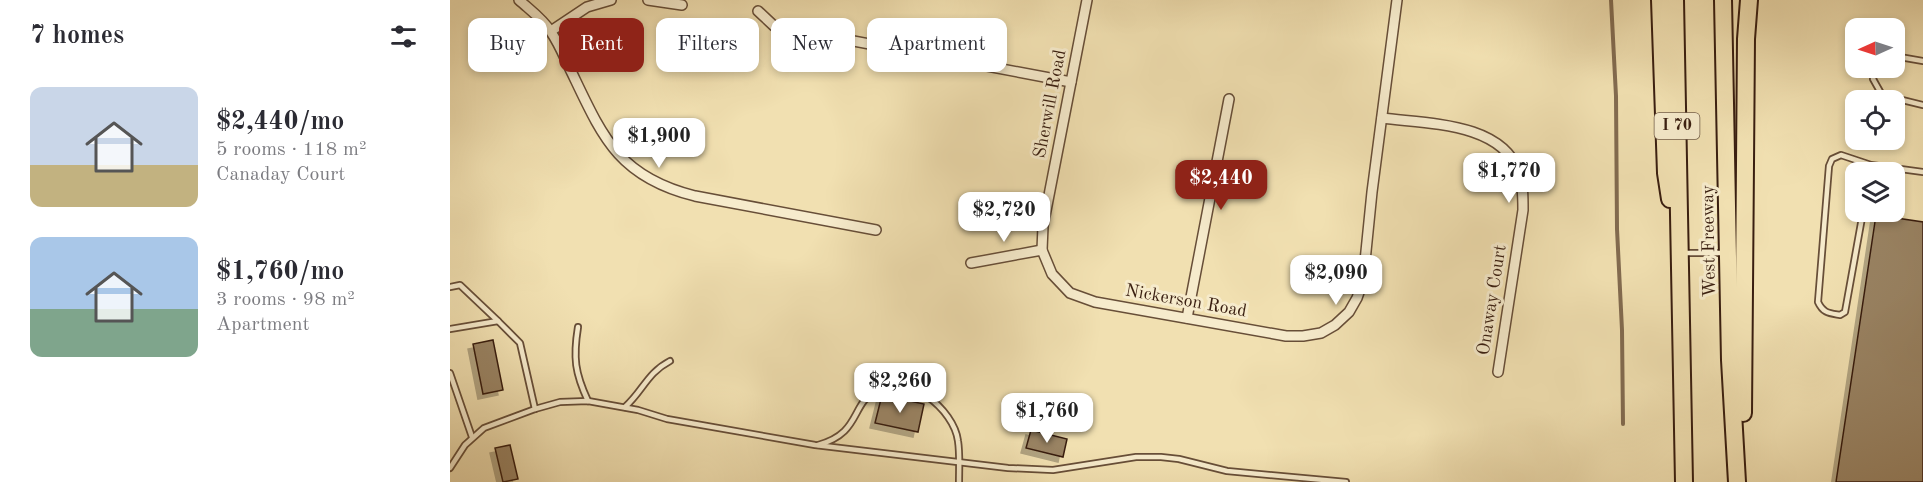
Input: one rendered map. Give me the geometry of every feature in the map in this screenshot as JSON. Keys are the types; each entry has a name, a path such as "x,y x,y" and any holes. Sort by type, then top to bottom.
{"highway":[{"path":"1660,0 1666,173 1679,253"},
{"name":"West Freeway","path":"1675,0 1684,482"},
{"name":"West Freeway","path":"1723,0 1730,360 1737,482"},
{"path":"1742,482 1746,39 1744,0"},
{"path":"1746,39 1749,0"}],"street":[{"path":"519,0 551,31 592,116 610,146 637,172 670,190 876,230"},
{"path":"551,31 587,8 611,0"},
{"path":"648,0 682,4"},
{"name":"Sherwill Road","path":"1042,250 1043,226 1087,0"},
{"name":"Nickerson Road","path":"1042,250 1052,274 1070,293 1095,302 1286,336 1321,333 1335,325 1349,312 1357,298 1362,280 1397,0"},
{"path":"758,11 774,26 1071,82"},
{"path":"1187,318 1229,99"},
{"name":"Onaway Court","path":"1382,118 1464,129 1481,134 1498,144 1512,158 1519,173 1523,191 1523,210 1498,372"},
{"path":"971,263 1042,250"}],"lane":[{"path":"1905,58 1923,61"},
{"path":"1873,78 1882,95 1923,105"},
{"path":"1861,222 1845,312 1840,315 1827,313 1818,302 1829,166 1832,159 1841,155 1862,162"},
{"path":"1905,170 1923,172"},
{"path":"1679,253 1729,253"},
{"path":"450,287 460,285 520,343 535,409"},
{"path":"450,329 498,321"},
{"path":"578,327 575,369 588,401"},
{"path":"625,407 637,396 651,374 670,361"},
{"path":"450,373 472,437"},
{"path":"815,445 831,441 843,433 853,423 873,392 886,386 919,391 945,412 955,429 958,440 959,482"},
{"path":"450,468 472,437 484,428 560,402 588,401 625,407 667,419 815,445 1008,468 1053,470 1136,457 1161,457 1227,471 1346,482"}],"building":[{"path":"1905,219 1923,222 1923,482 1836,482 1875,222 1905,222"},
{"path":"493,340 503,390 483,394 473,344"},
{"path":"882,395 924,404 918,432 875,423"},
{"path":"1031,430 1067,439 1063,457 1026,448"},
{"path":"510,445 518,479 503,482 495,448"}],"waterway":[{"path":"1611,0 1616,96 1617,229 1622,330 1623,424"}]}
